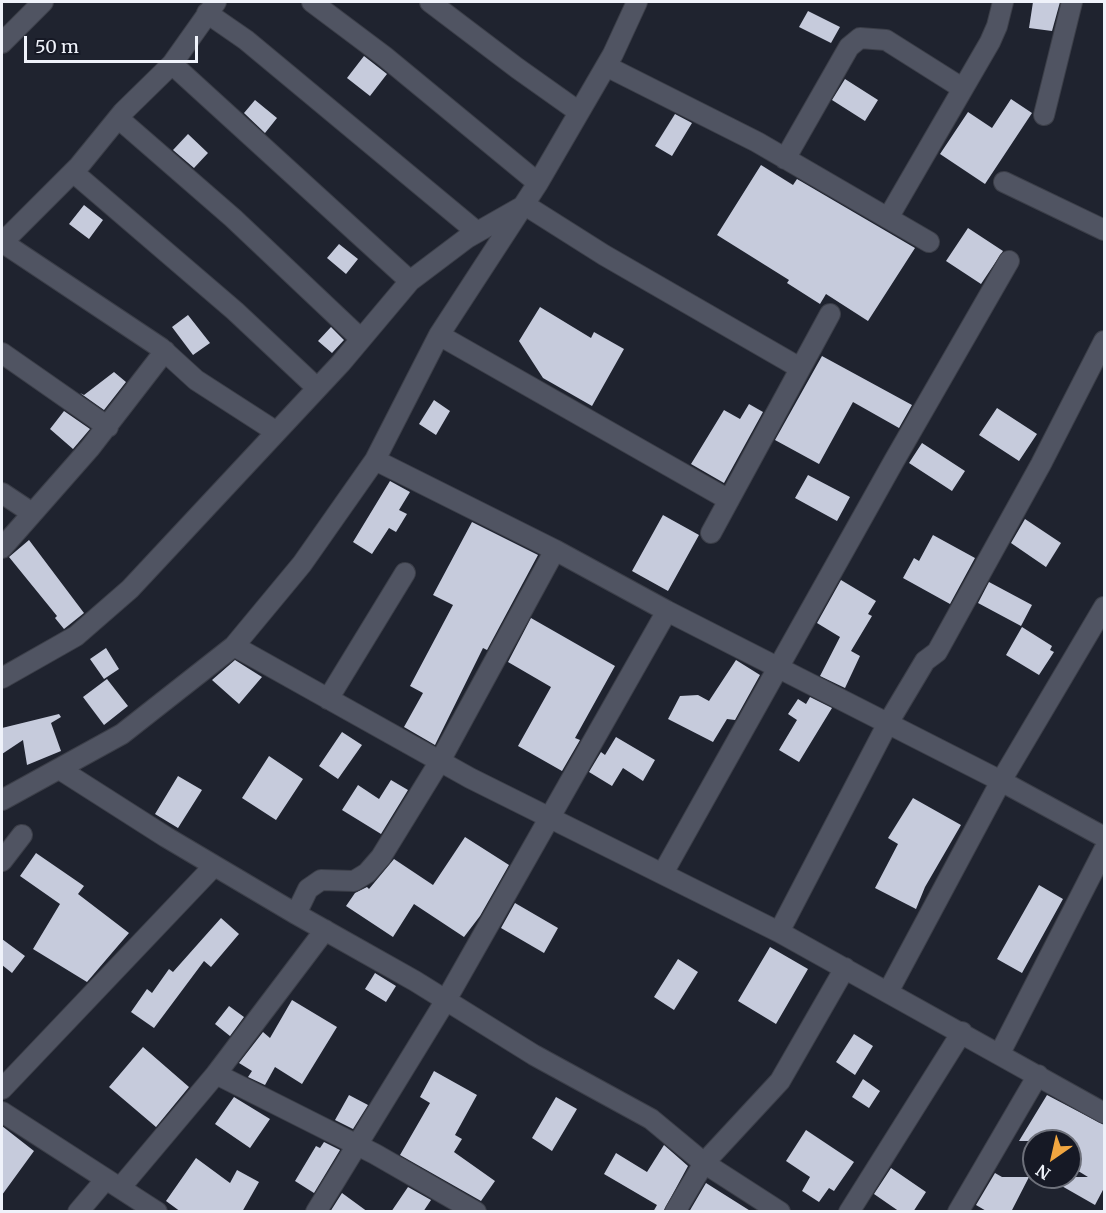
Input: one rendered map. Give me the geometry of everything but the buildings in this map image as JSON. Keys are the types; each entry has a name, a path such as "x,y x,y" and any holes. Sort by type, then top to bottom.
{"street":[{"path":"2,43 43,2"},
{"path":"312,2 384,56 538,183"},
{"path":"430,2 579,112"},
{"path":"2,800 61,770 122,734 234,646 302,564 375,460 438,335 525,205 606,66 638,2"},
{"path":"888,218 993,34 1003,2"},
{"path":"1044,115 1072,2"},
{"path":"275,431 196,380 165,351 2,243 73,172 118,118 172,64 212,7 246,40 477,232"},
{"path":"785,159 849,47 860,38 886,40 962,88"},
{"path":"172,64 410,281"},
{"path":"606,66 785,159 929,242"},
{"path":"118,118 233,218 361,339"},
{"path":"73,172 235,311 317,388"},
{"path":"1004,182 1104,230"},
{"path":"2,678 76,636 130,589 317,388 410,281 477,232 525,205"},
{"path":"525,205 613,260 800,368"},
{"path":"663,873 1009,261"},
{"path":"711,533 830,314"},
{"path":"438,335 729,500"},
{"path":"779,932 888,723 926,661 937,652 1041,464 1104,341"},
{"path":"2,548 108,427 165,351"},
{"path":"2,353 108,427"},
{"path":"375,460 555,550 667,611 1001,781 1104,837"},
{"path":"2,493 32,513"},
{"path":"296,914 308,889 321,880 354,881 368,873 381,857 440,761 555,550"},
{"path":"328,699 405,573"},
{"path":"888,992 1001,781 1104,607"},
{"path":"316,1212 446,1000 667,611"},
{"path":"234,646 440,761 779,932 1000,1053 1104,1113"},
{"path":"61,770 214,866 446,1000 534,1054 651,1119 704,1163 780,1212"},
{"path":"2,861 22,835"},
{"path":"1000,1053 1104,850"},
{"path":"2,1089 214,866"},
{"path":"78,1212 113,1183 216,1074 325,930"},
{"path":"675,1212 704,1163 780,1081 845,968"},
{"path":"849,1212 962,1032"},
{"path":"216,1074 357,1144 476,1212"},
{"path":"958,1212 1038,1075"},
{"path":"2,1112 157,1212"}]}
